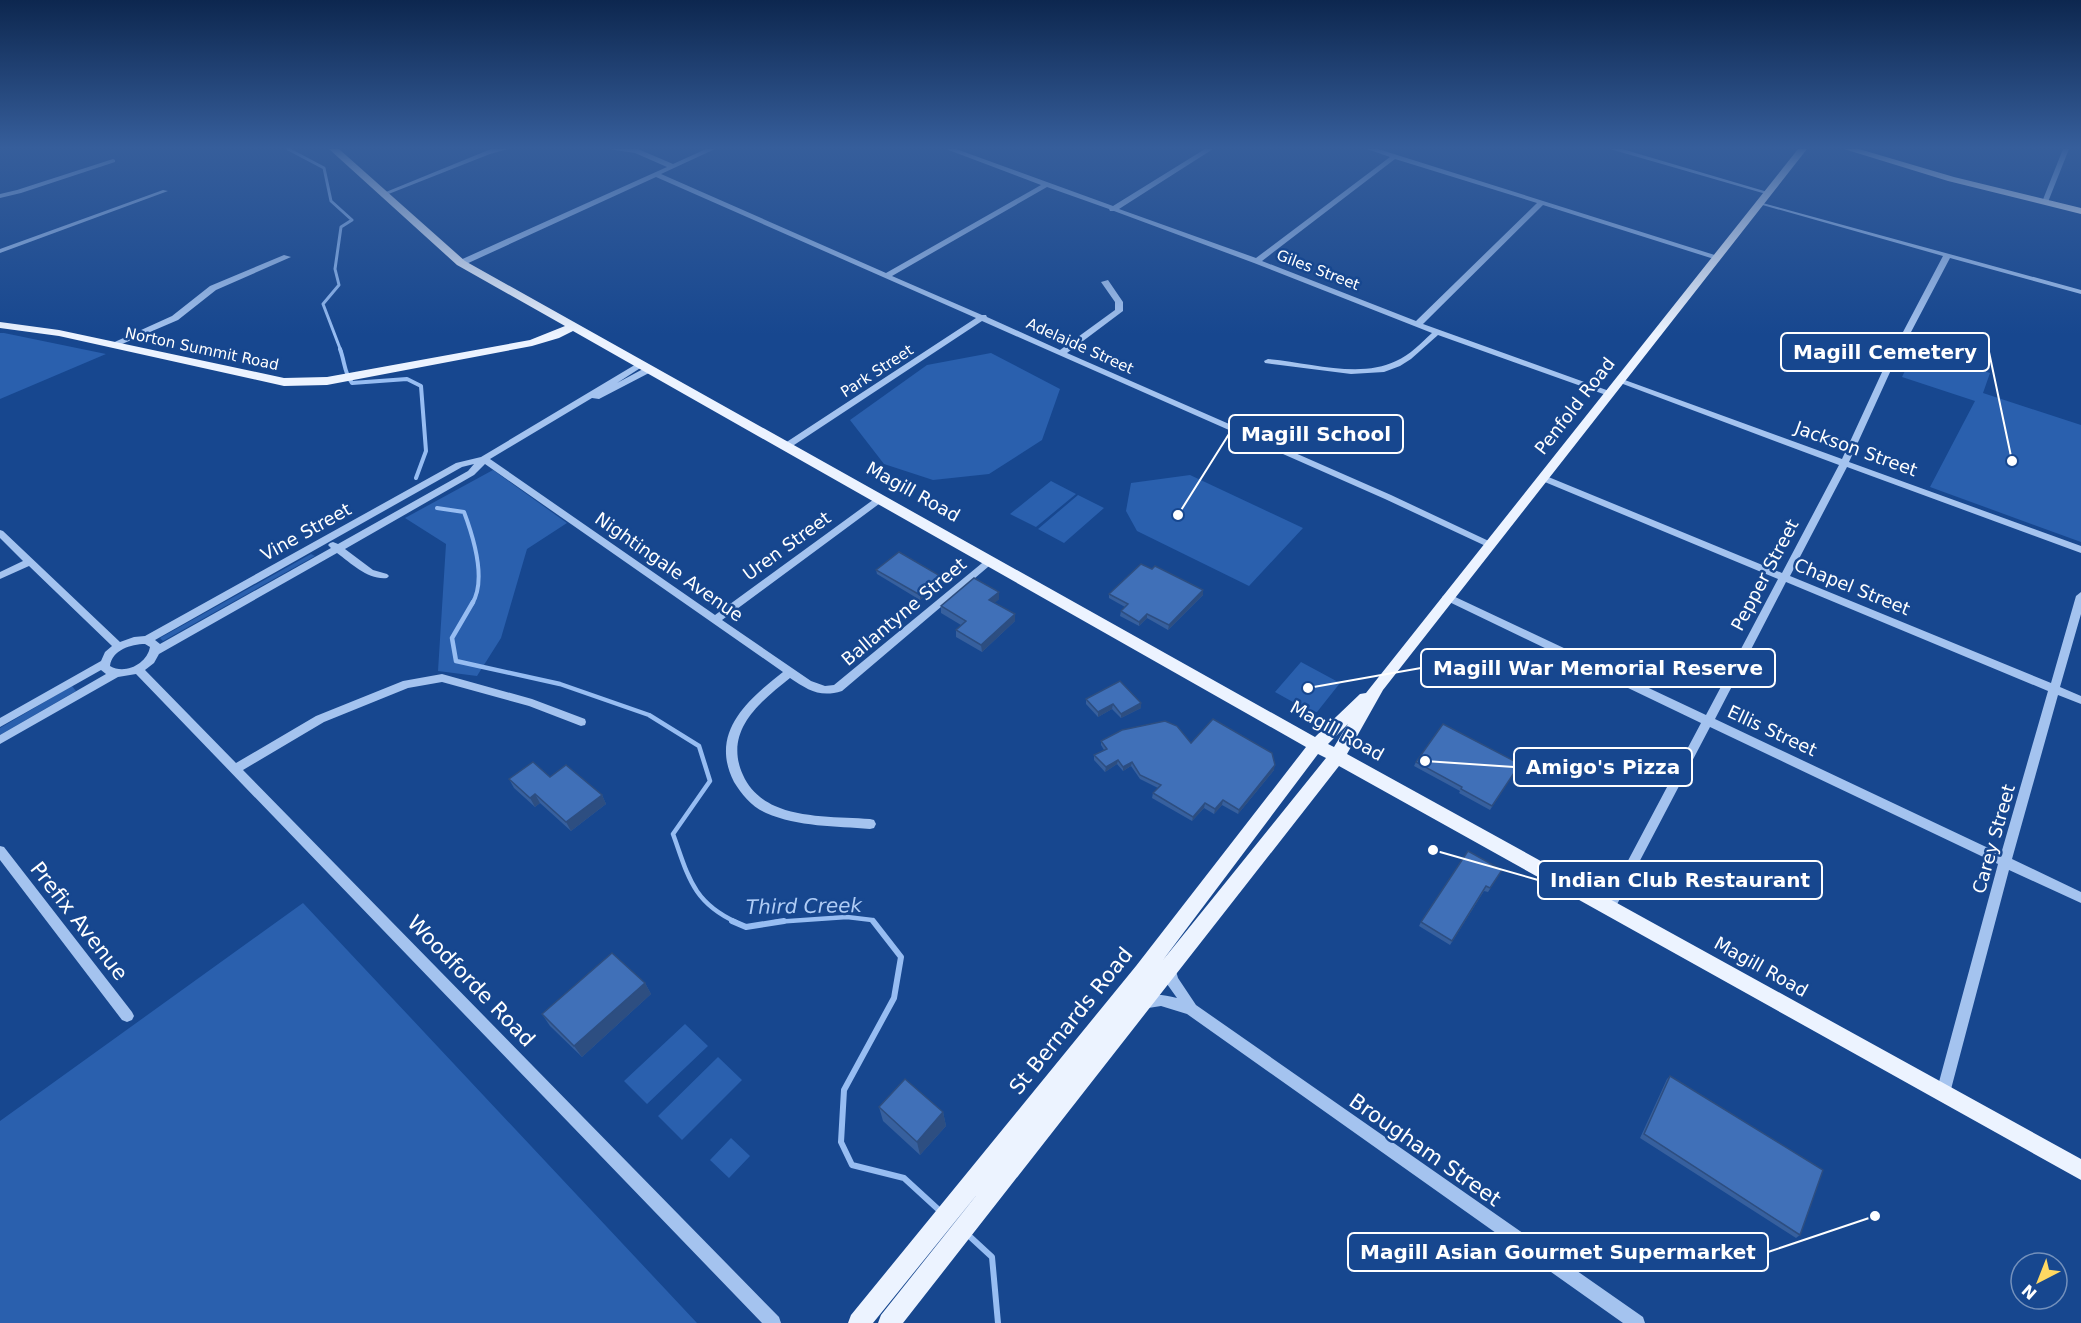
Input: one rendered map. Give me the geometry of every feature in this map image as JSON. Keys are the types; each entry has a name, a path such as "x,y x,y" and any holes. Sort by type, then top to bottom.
{"main road":[{"name":"Magill Road","path":"403,211 461,263 572,327 1337,757 2081,1170"},
{"name":"Penfold Road","path":"1337,757 1378,686 1755,211"},
{"name":"Norton Summit Road","path":"0,325 59,333 284,382 327,381 356,377 532,343 555,336 572,327"},
{"name":"Penfold Road","path":"1316,745 1378,686"},
{"name":"St Bernards Road","path":"859,1323 1143,972 1316,745"},
{"path":"889,1323 1337,757"}],"street":[{"path":"0,251 111,211"},
{"path":"461,263 577,211"},
{"name":"Adelaide Street","path":"740,211 1398,501 1490,545"},
{"path":"888,275 1000,211"},
{"name":"Giles Street","path":"1114,211 1257,261 1437,332 1609,394"},
{"path":"1257,261 1323,211"},
{"path":"1418,324 1533,211"},
{"path":"1570,211 1718,257"},
{"path":"1805,211 1947,256 2081,292"},
{"name":"Pepper Street","path":"1610,908 1845,462 1887,370 1947,256"},
{"path":"112,345 175,318 213,288 287,257"},
{"path":"1061,353 1119,311 1119,302 1104,282"},
{"name":"Park Street","path":"785,447 983,317"},
{"path":"1268,361 1374,371 1395,366 1414,353 1437,332"},
{"name":"Vine Street","path":"118,647 133,641 147,640 459,465 484,459 576,406 610,391 644,367"},
{"name":"Jackson Street","path":"1619,381 2081,550"},
{"name":"Vine Street","path":"138,669 150,660 156,651 476,469 484,459"},
{"name":"Nightingale Avenue","path":"484,459 814,688 832,691 838,688"},
{"name":"Chapel Street","path":"1543,478 2081,700"},
{"name":"Uren Street","path":"715,620 880,500"},
{"path":"0,533 118,647 107,657 105,663 0,723"},
{"path":"326,540 369,572 384,576"},
{"name":"Ballantyne Street","path":"838,688 990,561"},
{"path":"0,576 28,562"},
{"name":"Carey Street","path":"1943,1093 2005,862 2081,596"},
{"name":"Ellis Street","path":"1447,597 2081,898"},
{"path":"147,640 156,646 156,651"},
{"path":"105,663 109,672 115,674"},
{"path":"0,740 115,674 138,669"},
{"name":"Woodforde Road","path":"138,669 773,1323"},
{"path":"790,672 760,696 738,722 730,741 731,762 744,791 771,810 820,819 870,824"},
{"path":"236,769 320,719 407,684 442,678 532,703 580,722"},
{"name":"Prefix Avenue","path":"0,850 127,1016"},
{"name":"Brougham Street","path":"1169,968 1172,980 1191,1009"},
{"name":"Brougham Street","path":"1140,1004 1161,1000 1191,1009 1638,1323"}],"shaded area":[{"path":"0,333 4,333 106,354 0,399"},
{"path":"1916,348 1990,373 1983,393 2081,425 2081,542 1930,487 1975,401 1902,377"},
{"path":"991,353 1060,389 1042,440 989,474 933,480 884,464 850,420 927,365"},
{"path":"493,470 567,523 527,549 501,638 477,676 438,671 446,544 405,518"},
{"path":"1190,475 1303,528 1249,586 1137,531 1126,511 1131,483"},
{"path":"1051,481 1076,494 1036,527 1010,514"},
{"path":"1078,495 1104,508 1064,543 1038,529"},
{"path":"311,554 315,556 163,641 160,638"},
{"path":"1301,662 1340,683 1317,712 1309,711 1275,692"},
{"path":"72,686 76,691 0,735 0,728"},
{"path":"303,903 697,1323 0,1323 0,1121"},
{"path":"685,1024 708,1046 647,1104 624,1081"},
{"path":"718,1057 742,1080 682,1140 658,1116"},
{"path":"731,1138 750,1156 729,1178 710,1160"}],"building":[{"path":"899,552 942,577 920,595 876,570"},
{"path":"1141,564 1152,569 1155,566 1203,590 1169,625 1147,614 1139,622 1121,611 1128,604 1109,594"},
{"path":"974,578 999,592 989,600 1015,614 981,645 956,630 966,621 941,606"},
{"path":"1120,681 1141,703 1121,714 1113,704 1098,712 1086,699"},
{"path":"1213,719 1272,753 1275,765 1239,810 1223,800 1215,809 1205,803 1193,817 1153,793 1161,785 1140,775 1132,762 1123,767 1118,760 1106,767 1094,755 1107,749 1101,741 1122,730 1165,721 1177,726 1191,743"},
{"path":"1443,724 1520,764 1492,806 1416,762"},
{"path":"533,762 550,777 566,765 602,795 566,822 535,794 530,798 509,779"},
{"path":"1468,851 1502,870 1490,888 1486,886 1452,941 1421,922"},
{"path":"612,953 645,983 574,1046 542,1014"},
{"path":"1670,1076 1823,1170 1800,1235 1644,1134"},
{"path":"905,1079 943,1112 917,1142 879,1107"}],"waterway":[{"name":"Third Creek","path":"341,351 323,304 339,285 335,269 341,227 352,220 342,211"},
{"name":"Third Creek","path":"340,349 352,383 407,379 421,386 426,451 416,478"},
{"name":"Third Creek","path":"437,508 464,512 477,558 478,583 472,603"},
{"name":"Third Creek","path":"472,603 452,638 456,661 560,684 649,715 699,746 710,781 673,834 688,875 701,896 710,906 736,922"},
{"name":"Third Creek","path":"780,922 847,917 873,921"},
{"name":"Third Creek","path":"732,921 746,927 780,922"},
{"name":"Third Creek","path":"780,922 784,921"},
{"name":"Third Creek","path":"873,921 901,957 894,998 844,1090 841,1142 852,1165 904,1178 940,1211"},
{"name":"Third Creek","path":"775,922 780,922"},
{"name":"Third Creek","path":"966,1233 992,1257 998,1323"}],"place":[{"name":"Magill Cemetery","path":"2012,461"},
{"name":"Magill School","path":"1178,515"},
{"name":"Magill War Memorial Reserve","path":"1308,688"},
{"name":"Amigo's Pizza","path":"1425,761"},
{"name":"Indian Club Restaurant","path":"1433,850"},
{"name":"Magill Asian Gourmet Supermarket","path":"1875,1216"}]}
